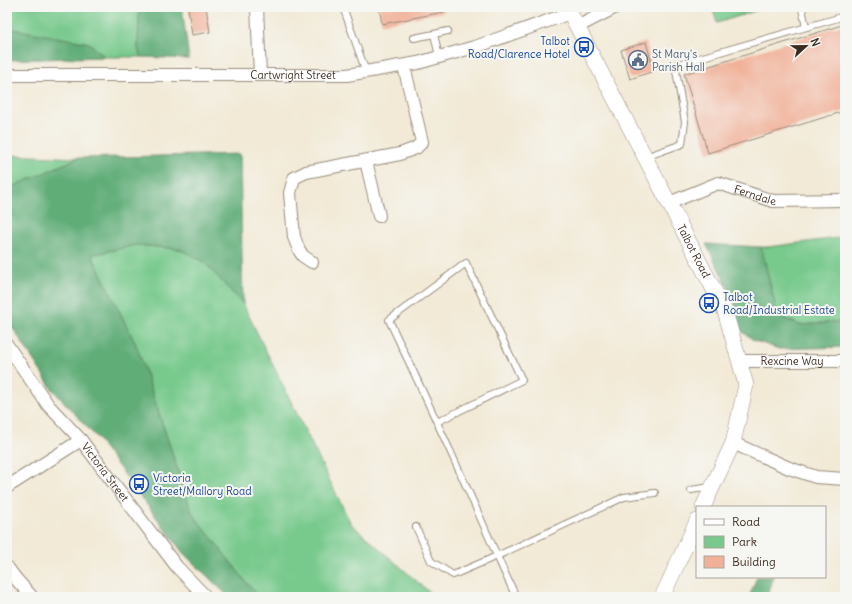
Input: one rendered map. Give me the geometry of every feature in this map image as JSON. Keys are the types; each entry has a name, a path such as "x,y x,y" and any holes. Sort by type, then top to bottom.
{"street":[{"path":"256,7 260,75"},
{"name":"Cartwright Street","path":"7,75 347,75 418,63 478,46 571,16 616,7"},
{"name":"Talbot Road","path":"571,16 726,311 746,385 733,443 704,506"},
{"path":"312,262 303,256 294,237 290,193 294,178 306,172 400,154 416,148 422,142 404,66"},
{"path":"366,160 379,216"},
{"name":"Ferndale","path":"669,204 718,184 773,201 845,200"},
{"name":"Victoria Street","path":"7,345 48,405 80,440 177,567 206,597"},
{"name":"Rexcine Way","path":"739,361 845,361"},
{"path":"7,487 80,440"},
{"path":"733,443 789,468 816,477 845,479"},
{"path":"662,597 696,523"},
{"path":"7,567 32,597"}],"lane":[{"path":"343,7 366,72"},
{"path":"802,9 806,27"},
{"path":"645,157 682,144 685,122 675,65 845,16"},
{"path":"414,38 448,31"},
{"path":"434,34 439,57"},
{"path":"437,422 522,380 466,263 389,320 516,597"},
{"path":"690,490 713,487"},
{"path":"416,527 431,561 453,575 624,497 655,493"}],"green space":[{"path":"7,7 139,7 138,49 141,57 105,57 89,43 7,28"},
{"path":"139,7 182,7 189,59 141,57 138,49"},
{"path":"712,7 768,7 717,23"},
{"path":"7,28 89,43 105,57 7,60"},
{"path":"240,154 243,304 204,262 179,249 136,245 92,255 137,347 192,513 250,587 261,597 229,597 183,553 97,438 52,389 7,319 7,189 78,158"},
{"path":"7,155 78,158 7,189"},
{"path":"845,237 845,321 800,325 778,316 761,247"},
{"path":"706,244 761,247 778,316 800,325 845,321 845,347 779,349 755,341 738,329 734,299"},
{"path":"136,245 179,249 204,262 243,304 351,524 435,597 261,597 250,587 192,513 137,347 91,255"},
{"path":"757,578 774,578 767,597 749,597"}],"building":[{"path":"188,7 206,7 210,32 192,35"},
{"path":"379,7 444,7 444,12 382,24"},
{"path":"845,24 845,111 708,153 684,74"},
{"name":"St Mary's Parish Hall","path":"646,42 654,71 630,79 621,50"}],"place":[{"name":"Talbot Road/Clarence Hotel","path":"584,47"},
{"name":"St Mary's Parish Hall","path":"638,60"},
{"name":"Talbot Road/Industrial Estate","path":"709,303"},
{"name":"Victoria Street/Mallory Road","path":"139,484"}]}
